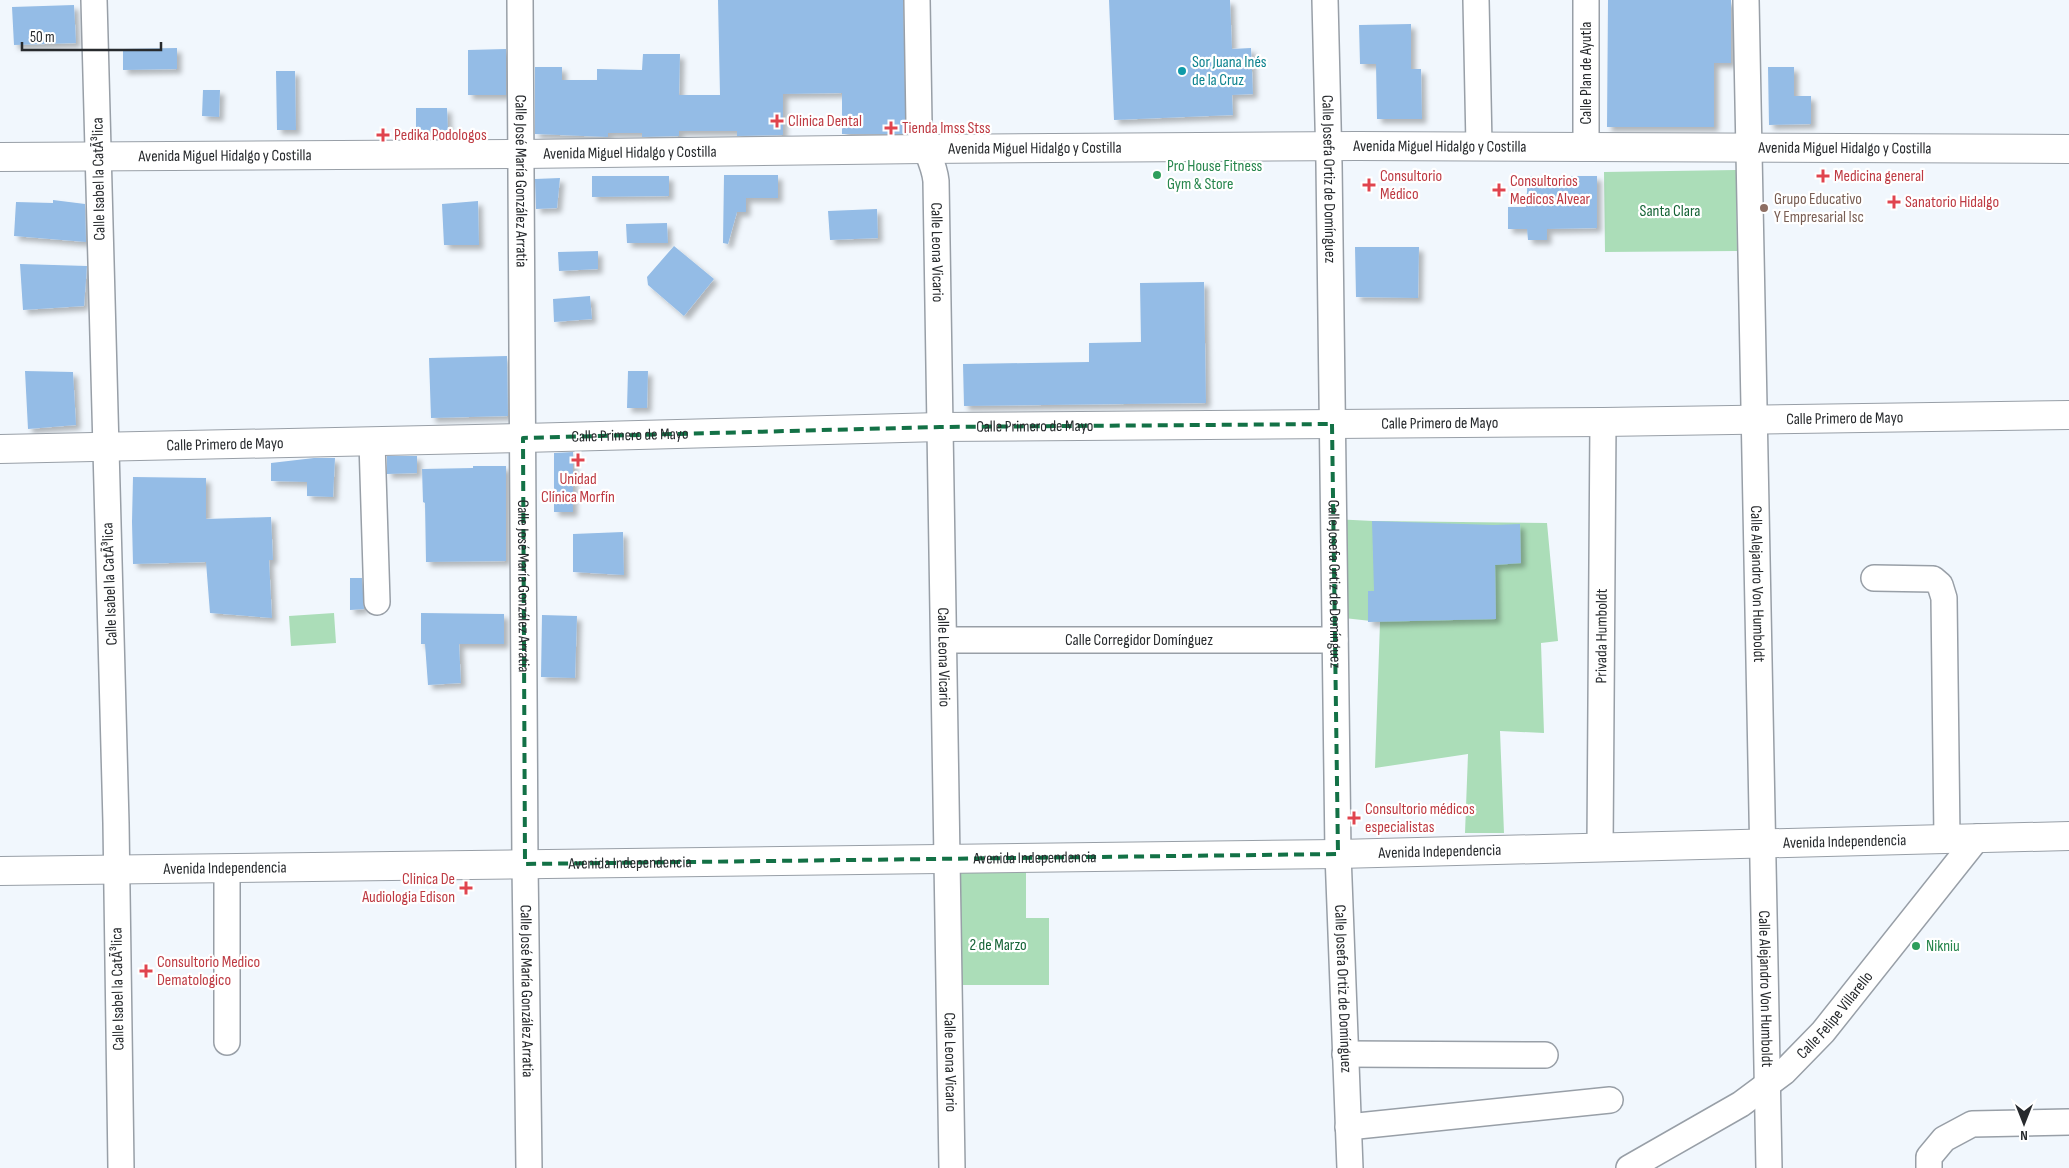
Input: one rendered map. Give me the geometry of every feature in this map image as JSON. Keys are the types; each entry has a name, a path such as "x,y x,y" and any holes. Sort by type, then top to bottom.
{"main road":[{"name":"Avenida Miguel Hidalgo y Costilla","path":"0,157 1479,145 2069,148"},
{"name":"Calle Primero de Mayo","path":"0,449 372,442 940,427 1753,421 2069,415"},
{"name":"Avenida Independencia","path":"0,872 116,870 227,879 525,864 1338,854 2069,836"}],"street":[{"name":"Calle Isabel la CatÃ³lica","path":"94,0 116,870 120,1168"},
{"name":"Calle Leona Vicario","path":"918,0 918,123 924,149 935,170 936,182 952,1168"},
{"name":"Calle Josefa Ortiz de Domínguez","path":"1325,0 1329,146 1338,854 1350,1168"},
{"path":"1476,0 1479,145"},
{"name":"Calle Plan de Ayutla","path":"1586,0 1586,146"},
{"name":"Calle Alejandro Von Humboldt","path":"1746,0 1750,146 1753,421 1770,1168"},
{"name":"Calle José María González Arratia","path":"517,1 522,154 525,864 529,1168"},
{"name":"Privada Humboldt","path":"1600,848 1603,422"},
{"path":"372,442 377,602"},
{"path":"1874,578 1932,579 1940,585 1944,598 1947,838"},
{"name":"Calle Corregidor Domínguez","path":"944,640 1335,640"},
{"name":"Calle Felipe Villarello","path":"1629,1168 1741,1104 1784,1072 1823,1032 1978,837"},
{"path":"227,879 227,1042"},
{"path":"1345,1054 1545,1055"},
{"path":"1348,1128 1610,1100"},
{"path":"1929,1168 1929,1157 1944,1138 1972,1124 2069,1122"}],"highlighted area":[{"path":"1332,424 1338,854 525,864 523,438 940,427"}],"green space":[{"name":"Santa Clara","path":"1736,170 1737,251 1605,252 1604,172"},
{"path":"1333,519 1547,523 1558,641 1541,643 1544,733 1500,731 1504,833 1465,833 1468,754 1375,768 1380,622 1335,617"},
{"path":"334,613 336,643 291,646 289,616"},
{"name":"2 de Marzo","path":"959,871 1026,871 1026,918 1049,918 1049,985 958,985"}],"building":[{"path":"718,0 903,0 906,134 842,134 842,93 783,94 783,135 737,136 737,131 679,131 679,136 642,137 642,133 608,133 608,137 535,134 535,67 562,67 562,80 597,80 597,69 642,70 643,54 680,54 679,95 720,95"},
{"name":"Sor Juana Inés de la Cruz","path":"1109,0 1230,0 1232,49 1251,48 1253,94 1232,95 1233,115 1114,120"},
{"path":"1608,0 1731,0 1731,63 1714,63 1714,127 1607,127"},
{"path":"74,5 76,43 14,45 12,7"},
{"path":"1411,24 1411,69 1421,69 1422,119 1377,119 1376,64 1360,64 1359,25"},
{"path":"177,48 177,69 123,70 123,49"},
{"path":"506,49 506,95 468,95 468,50"},
{"path":"1768,67 1794,67 1794,96 1811,96 1811,124 1769,125"},
{"path":"276,71 295,71 296,130 277,130"},
{"path":"203,90 220,90 219,117 202,116"},
{"path":"416,108 447,108 448,130 416,131"},
{"path":"724,175 778,175 778,198 746,198 746,212 737,212 728,244 723,243"},
{"path":"592,176 669,176 669,196 592,197"},
{"path":"1528,176 1597,176 1597,228 1547,229 1547,240 1528,240 1527,229 1508,229 1508,207 1526,207"},
{"path":"560,178 557,208 536,209 535,179"},
{"path":"53,200 85,204 86,242 14,236 16,202 53,203"},
{"path":"478,201 479,245 444,245 442,204"},
{"path":"877,209 878,238 830,240 828,211"},
{"path":"667,223 668,243 627,243 626,224"},
{"path":"674,246 714,279 684,316 648,285 647,277"},
{"path":"1355,247 1419,247 1418,298 1356,297"},
{"path":"598,251 598,269 559,271 558,252"},
{"path":"20,264 87,266 84,306 23,310"},
{"path":"1204,282 1206,403 964,406 963,364 1089,362 1089,343 1141,342 1140,283"},
{"path":"590,296 592,319 554,322 553,299"},
{"path":"507,356 508,416 431,418 429,358"},
{"path":"25,371 73,372 76,425 28,429"},
{"path":"628,371 648,371 647,408 627,408"},
{"path":"573,452 573,512 554,512 554,453"},
{"path":"387,456 417,456 417,473 387,474"},
{"path":"314,458 335,458 333,497 307,496 307,482 271,481 271,463"},
{"path":"473,466 506,466 506,561 426,562 425,503 423,502 422,469 473,468"},
{"path":"133,477 206,478 206,519 271,517 273,560 269,560 272,618 210,613 206,562 133,564"},
{"path":"1372,521 1494,525 1520,524 1521,563 1495,565 1496,619 1368,622 1368,591 1374,591"},
{"path":"623,532 624,575 573,572 573,534"},
{"path":"350,578 362,578 364,609 350,610"},
{"path":"421,613 504,614 504,644 459,644 461,683 428,685 425,644 421,644"},
{"path":"542,615 577,616 575,678 541,677"}],"place":[{"name":"Sor Juana Inés de la Cruz","path":"1182,71"},
{"name":"Clinica Dental","path":"777,121"},
{"name":"Tienda Imss Stss","path":"891,128"},
{"name":"Pedika Podologos","path":"383,135"},
{"name":"Pro House Fitness Gym & Store","path":"1157,175"},
{"name":"Medicina general","path":"1823,176"},
{"name":"Consultorio Médico","path":"1369,185"},
{"name":"Consultorios Medicos Alvear","path":"1499,190"},
{"name":"Sanatorio Hidalgo","path":"1894,202"},
{"name":"Grupo Educativo Y Empresarial Isc","path":"1764,208"},
{"name":"Unidad Clínica Morfín","path":"578,460"},
{"name":"Consultorio médicos especialistas","path":"1354,818"},
{"name":"Clinica De Audiologia Edison","path":"466,888"},
{"name":"Nikniu","path":"1916,946"},
{"name":"Consultorio Medico Dematologico","path":"146,971"}]}
